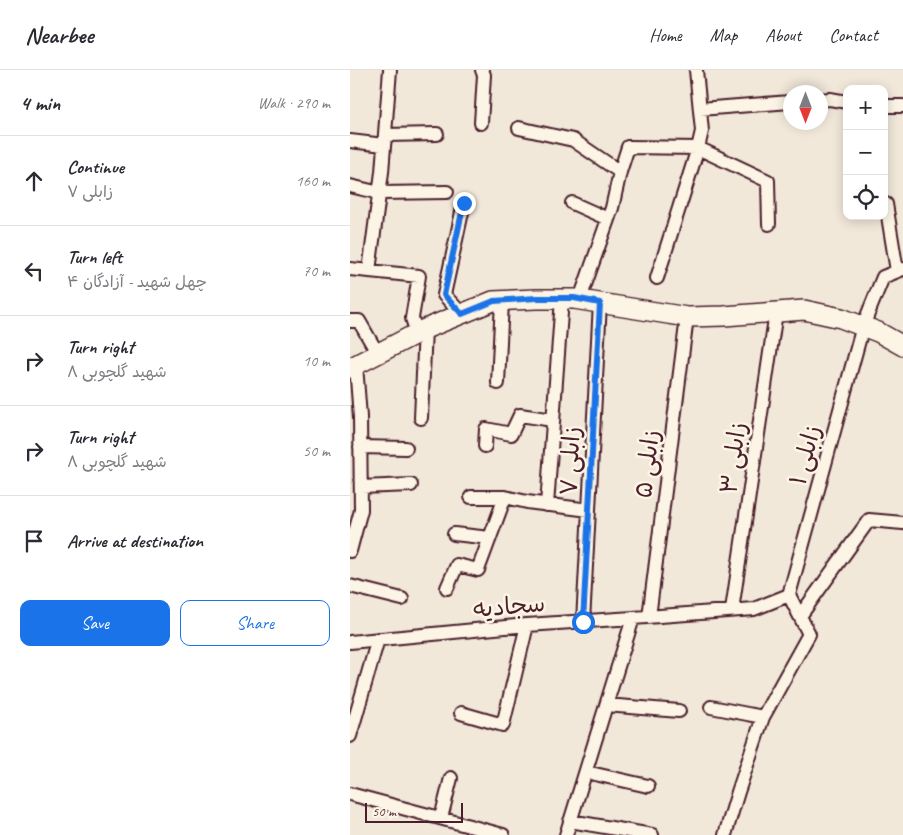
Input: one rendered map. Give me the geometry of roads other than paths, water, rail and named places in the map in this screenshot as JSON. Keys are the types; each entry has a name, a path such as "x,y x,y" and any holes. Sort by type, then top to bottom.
{"street":[{"path":"369,271 380,193 390,70"},
{"path":"480,123 484,75 482,70"},
{"path":"657,278 702,131 696,70"},
{"path":"828,99 843,101"},
{"path":"700,109 783,103"},
{"path":"888,106 903,106"},
{"path":"519,128 573,140 620,172"},
{"path":"350,141 385,140 437,134"},
{"name":"زابلی ۷","path":"547,505 553,420 571,299 608,219 628,147 698,148"},
{"path":"698,148 768,181 769,224"},
{"path":"350,186 380,193 447,192"},
{"path":"462,314 444,295 464,203"},
{"path":"572,203 608,219"},
{"path":"888,213 900,270"},
{"path":"350,269 419,276 412,318 421,332 421,418"},
{"name":"زابلی ۱","path":"789,595 863,326 883,277 900,270"},
{"path":"350,552 353,528 361,510 360,417 353,367 421,332 494,301 536,298 571,299 687,316 724,316 804,310 841,318 863,326 903,346"},
{"path":"498,383 502,301"},
{"name":"زابلی ۷","path":"583,622 600,303"},
{"name":"زابلی ۳","path":"732,610 776,312"},
{"name":"زابلی ۵","path":"649,617 687,316"},
{"path":"350,321 359,322 378,354"},
{"path":"485,446 486,429 512,434 520,415 553,420"},
{"path":"360,447 406,448"},
{"path":"361,487 411,485"},
{"path":"471,497 504,498 589,510"},
{"path":"447,588 457,565 478,570 504,498"},
{"path":"800,616 869,520 903,523"},
{"path":"454,534 490,538"},
{"path":"350,586 402,599"},
{"path":"725,835 762,716 809,634 789,595"},
{"name":"سجادیه","path":"350,642 527,625 754,609 789,595"},
{"path":"566,835 633,618"},
{"path":"461,713 504,725 527,625"},
{"path":"350,736 378,640"},
{"path":"606,705 679,711"},
{"path":"711,707 762,716"},
{"path":"586,772 648,786"},
{"path":"441,818 451,778"},
{"path":"350,794 503,835"},
{"path":"570,822 652,835"}]}
